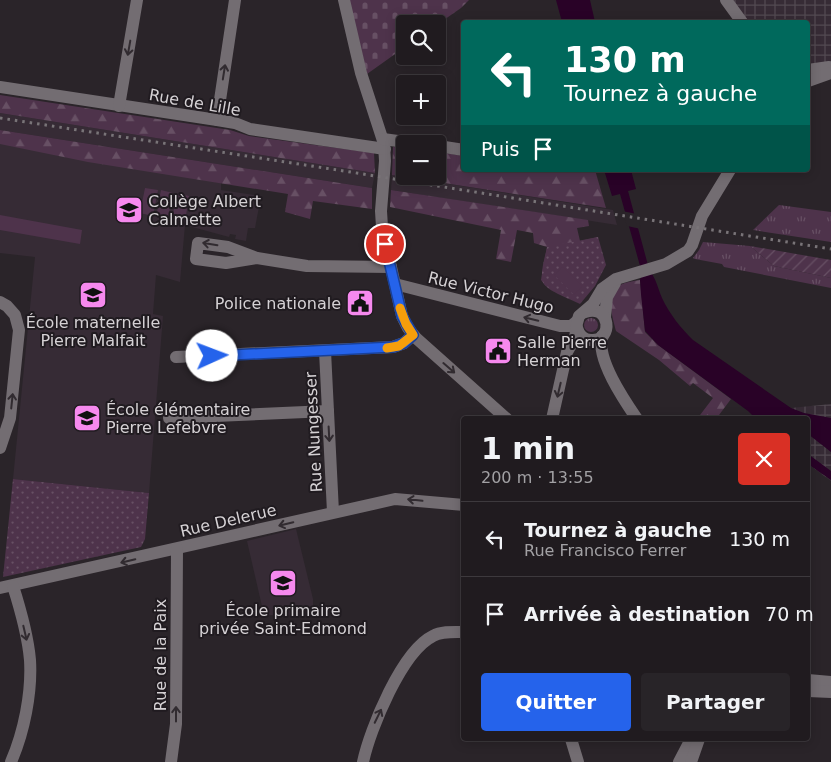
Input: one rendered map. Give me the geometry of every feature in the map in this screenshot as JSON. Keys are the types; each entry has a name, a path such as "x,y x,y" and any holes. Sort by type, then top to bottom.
{"street":[{"path":"119,106 137,0"},
{"path":"217,120 235,0"},
{"path":"344,0 361,74 384,144 381,211 385,244 402,316 413,335 504,416"},
{"path":"726,0 741,20"},
{"path":"810,70 831,66"},
{"path":"810,80 831,73"},
{"name":"Rue de Lille","path":"0,87 235,123 250,129 396,144"},
{"path":"446,147 461,150"},
{"path":"553,416 567,352 576,338 580,320 606,285 630,274 658,267 685,253 692,245 702,216 729,172"},
{"path":"256,258 315,266 391,267"},
{"path":"630,274 617,281 610,290 605,306 607,327 602,336 601,346 603,356 618,390 636,416"},
{"name":"Rue Victor Hugo","path":"395,284 560,326 571,326 580,320"},
{"path":"0,302 7,306 15,315 19,330 10,418 0,448"},
{"path":"580,320 595,310 605,318"},
{"path":"580,320 580,335 588,340 596,340 602,336"},
{"path":"176,357 393,347 404,343 413,335"},
{"name":"Rue Nungesser","path":"325,351 333,512"},
{"path":"169,418 328,411"},
{"name":"Rue Delerue","path":"0,588 400,498 461,505"},
{"name":"Rue de la Paix","path":"171,762 176,724 177,549"},
{"path":"11,762 24,720 30,671 28,648 13,586"},
{"path":"362,762 370,732 400,670 410,656 427,639 436,634 461,632"},
{"path":"810,680 831,682"},
{"path":"810,691 831,692"},
{"path":"572,741 578,762"},
{"path":"679,762 690,741"},
{"path":"691,762 698,741"}],"shaded area":[{"path":"556,0 590,0 595,20 561,20"},
{"path":"728,0 831,0 831,74 810,75 810,20 743,20"},
{"path":"0,113 375,173 372,188 0,130"},
{"path":"0,143 221,183 221,190 261,196 255,228 248,228 246,241 235,239 236,235 230,234 229,237 185,225 180,282 156,275 153,314 163,316 149,493 13,479 35,257 0,253"},
{"path":"605,172 632,172 636,189 628,191 649,269 665,304 680,326 693,340 791,408 804,413 831,418 831,452 810,436 810,416 753,416 658,345 645,331 640,280 642,273 620,194 612,196"},
{"path":"392,175 396,176 396,185 446,184 613,210 617,225 391,190"},
{"path":"831,404 831,481 810,465 810,416 803,416 791,408"},
{"path":"810,455 831,471 831,480 810,465"},
{"name":"École primaire privée Saint-Edmond","path":"296,529 313,599 313,616 264,615 247,541"}],"green space":[{"path":"349,0 469,0 446,18 446,15 396,15 396,53 367,74"},
{"path":"0,95 230,130 249,136 374,153 375,173 0,113"},
{"path":"0,130 372,188 372,209 313,201 310,219 285,212 288,194 88,162 0,144"},
{"path":"393,147 396,147 396,176 392,175"},
{"path":"446,153 461,156 461,172 596,172 606,208 446,183"},
{"path":"145,188 158,190 153,216 140,213"},
{"path":"161,190 173,193 168,218 156,217"},
{"path":"391,190 588,220 589,226 577,228 580,241 598,237 546,286 541,280 547,247 534,243 533,233 517,230 511,262 496,259 501,230 390,207"},
{"path":"177,193 189,196 185,222 172,219"},
{"path":"779,205 831,212 831,242 753,230"},
{"path":"0,215 82,230 80,244 0,230"},
{"path":"598,237 606,265 595,286 580,304 558,294 543,283 542,275 547,247"},
{"path":"703,242 750,246 774,266 831,278 831,288 724,267 722,264 693,258"},
{"path":"750,246 831,260 831,278 774,266"},
{"path":"563,267 582,286 574,295 554,275"},
{"path":"640,280 645,332 658,345 731,399 718,416 699,416 713,398 693,383 690,386 659,360 616,331 611,306 612,294 620,285"},
{"path":"588,318 594,318 598,325 594,332 588,332 584,328 584,322"},
{"path":"13,479 149,493 145,539 141,547 3,577"}],"pier":[{"path":"622,211 637,214 641,229 627,226"}],"railway":[{"path":"0,118 831,249"}],"slow traffic":[{"path":"387,348 399,346 413,335 402,316 400,308"}],"place":[{"name":"Collège Albert Calmette","path":"129,210"},
{"name":"École maternelle Pierre Malfait","path":"93,295"},
{"name":"Police nationale","path":"360,303"},
{"name":"Salle Pierre Herman","path":"498,351"},
{"name":"École élémentaire Pierre Lefebvre","path":"87,418"},
{"name":"École primaire privée Saint-Edmond","path":"283,583"}],"route":[{"path":"212,356 393,347 404,343 413,335 402,316 385,244"}]}
